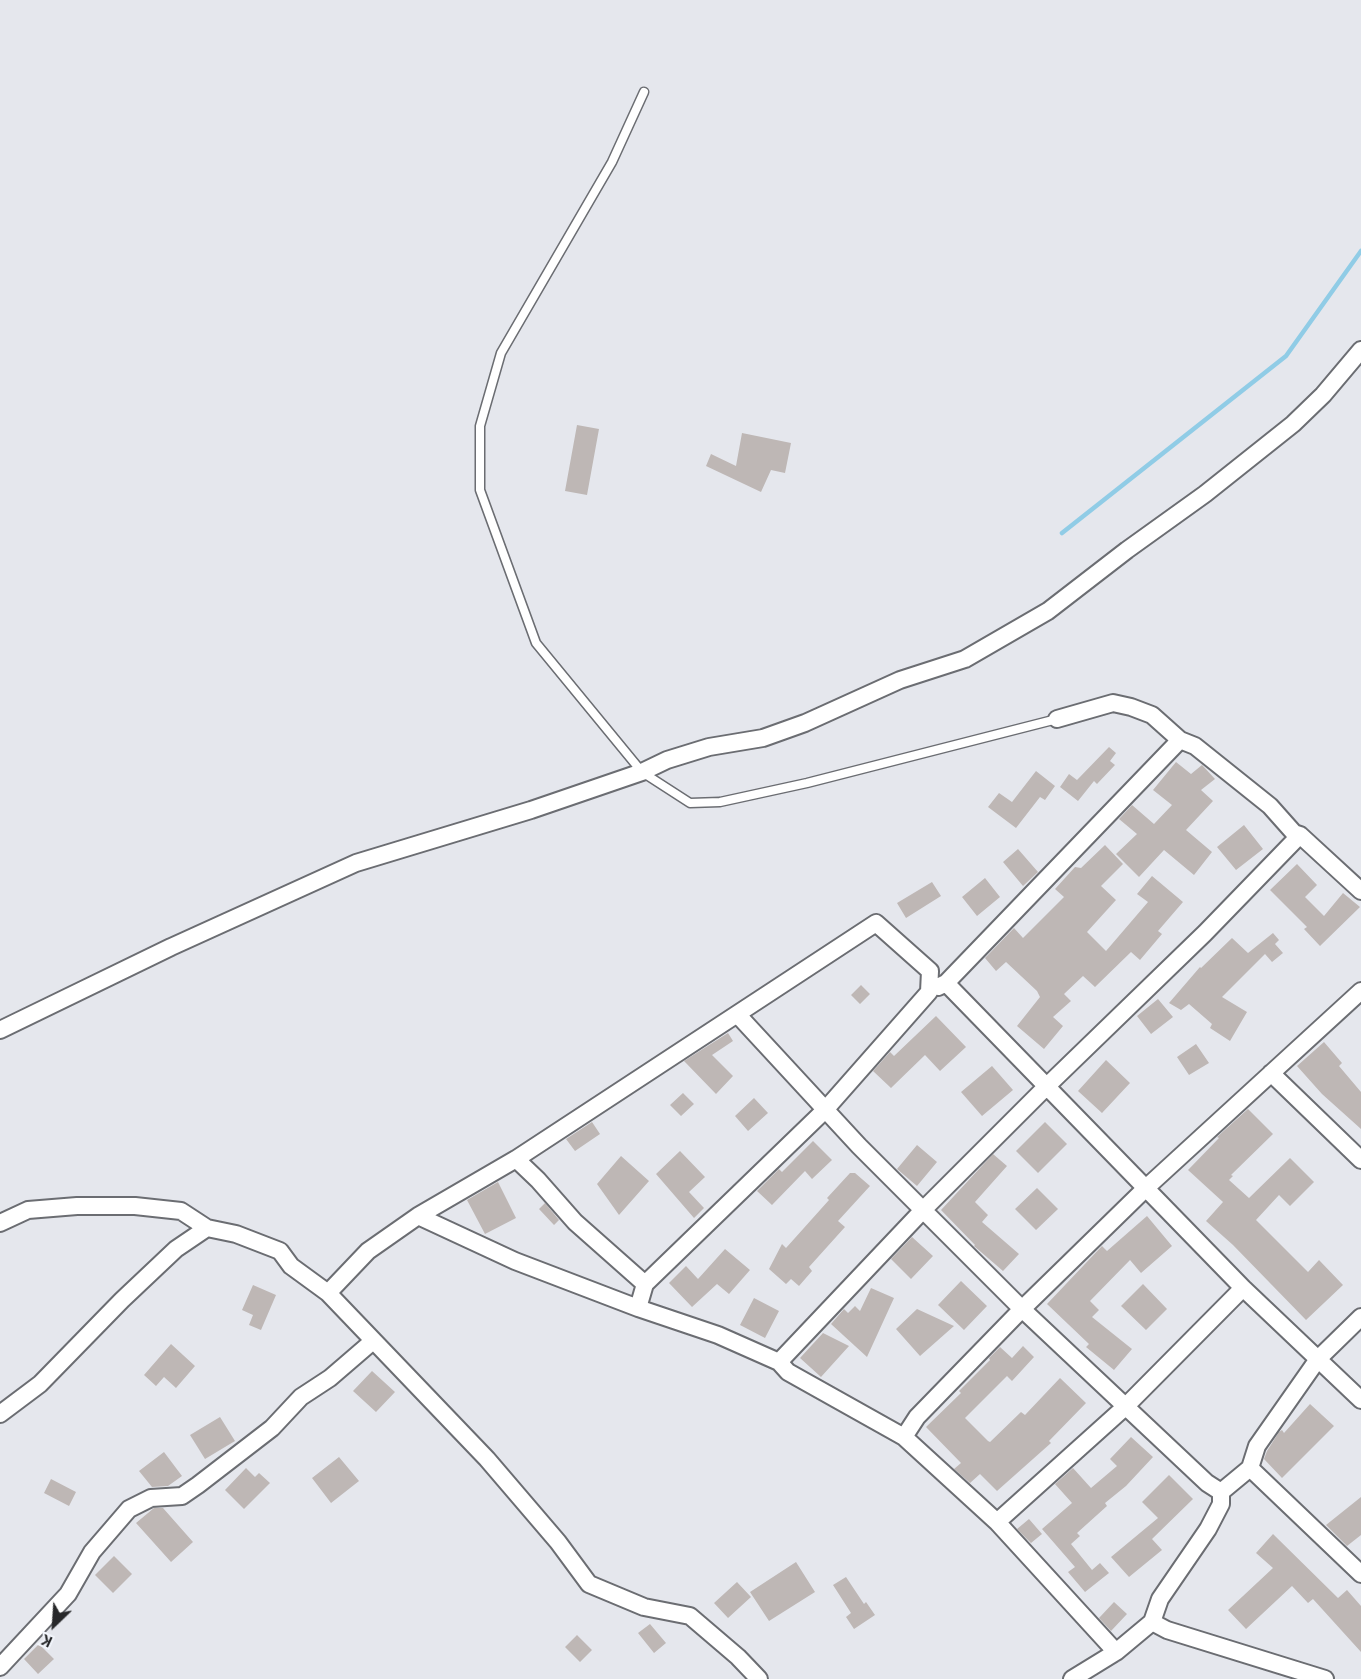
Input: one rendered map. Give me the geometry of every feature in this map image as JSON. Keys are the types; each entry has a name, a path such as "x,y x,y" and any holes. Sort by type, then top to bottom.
{"street":[{"path":"0,1030 171,947 356,863 531,810 709,747 763,738 805,723 900,680 965,659 1048,611 1205,494 1293,424 1323,395 1361,350"},
{"path":"1057,719 1113,703 1152,715 1180,740 1196,746 1270,806 1294,833 1300,835 1361,891"},
{"path":"638,1308 645,1284 825,1110 929,992 946,983 1180,740"},
{"path":"779,1362 922,1210 1205,933 1300,835"},
{"path":"328,1293 368,1251 418,1216 516,1159 876,923 930,971 929,992"},
{"path":"946,983 1243,1288 1361,1400"},
{"path":"904,1437 917,1417 1022,1309 1147,1187 1361,991"},
{"path":"737,1014 825,1110 1022,1309 1207,1483 1221,1492"},
{"path":"1270,1073 1361,1160"},
{"path":"516,1159 575,1222 645,1284"},
{"path":"0,1223 28,1210 77,1206 135,1206 181,1211 207,1228 236,1234 280,1251 291,1266 328,1293 488,1459 558,1542 589,1584 644,1606 690,1616 738,1657 759,1679"},
{"path":"418,1216 515,1261 638,1308 718,1335 779,1362 788,1372 904,1437 997,1522 1116,1652"},
{"path":"0,1414 40,1384 168,1256 207,1228"},
{"path":"997,1522 1125,1407 1243,1288"},
{"path":"1072,1679 1116,1652 1152,1622 1160,1599 1208,1529 1221,1504 1221,1492 1250,1467 1257,1446 1318,1359 1361,1317"},
{"path":"0,1667 68,1594 92,1552 129,1509 151,1498 182,1496 272,1428 301,1397 330,1378 374,1341"},
{"path":"1250,1467 1361,1574"},
{"path":"1152,1622 1167,1630 1325,1679"}],"lane":[{"path":"644,92 612,162 501,352 480,426 480,490 536,644 642,772 690,803 720,802 807,783 1057,719"}],"building":[{"path":"577,425 599,429 587,495 565,491"},
{"path":"742,433 791,443 785,473 771,470 761,492 706,466 711,454 736,466"},
{"path":"1109,747 1116,753 1110,761 1115,765 1097,784 1094,781 1078,801 1060,787 1069,774 1077,780"},
{"path":"1176,762 1191,774 1202,765 1215,779 1201,790 1213,801 1186,830 1212,852 1194,875 1164,850 1139,877 1116,854 1137,834 1119,819 1132,805 1154,824 1172,805 1153,790"},
{"path":"1036,771 1055,786 1045,800 1040,797 1016,828 988,807 999,793 1012,802"},
{"path":"1244,825 1263,849 1236,870 1217,847"},
{"path":"1105,845 1123,864 1101,886 1116,900 1087,932 1106,951 1148,902 1137,894 1152,876 1183,902 1158,931 1162,934 1140,960 1131,952 1095,987 1083,976 1064,994 1071,1001 1053,1017 1063,1026 1044,1049 1017,1026 1040,997 1037,991 1006,962 996,971 985,958 1014,928 1023,938 1064,897 1055,889 1075,867 1081,868"},
{"path":"1018,849 1038,872 1023,886 1003,862"},
{"path":"1297,864 1317,885 1305,897 1324,916 1343,893 1360,907 1320,946 1304,929 1307,927 1270,890"},
{"path":"985,878 1000,897 977,916 962,897"},
{"path":"932,882 941,896 906,918 897,903"},
{"path":"1273,933 1279,940 1275,944 1283,953 1272,962 1265,954 1222,997 1247,1012 1230,1041 1210,1028 1212,1024 1189,1004 1181,1010 1169,1003 1200,967 1232,938 1248,953"},
{"path":"861,985 870,994 860,1004 851,995"},
{"path":"1158,999 1173,1017 1151,1034 1137,1016"},
{"path":"936,1016 966,1047 940,1071 925,1055 891,1088 873,1071 890,1052 894,1056"},
{"path":"728,1033 733,1041 712,1055 733,1076 716,1094 684,1061"},
{"path":"1324,1042 1342,1063 1339,1066 1361,1092 1361,1129 1322,1094 1297,1066"},
{"path":"1196,1044 1209,1063 1189,1075 1177,1057"},
{"path":"1106,1060 1130,1083 1102,1113 1078,1091"},
{"path":"992,1066 1013,1090 982,1116 961,1092"},
{"path":"683,1093 694,1104 681,1116 670,1105"},
{"path":"754,1098 768,1113 748,1131 735,1116"},
{"path":"1248,1109 1273,1134 1231,1175 1233,1176 1229,1180 1249,1198 1290,1158 1314,1182 1290,1206 1279,1195 1256,1220 1308,1272 1319,1260 1343,1285 1306,1320 1233,1245 1206,1221 1223,1202 1188,1170 1219,1138 1217,1137"},
{"path":"592,1122 600,1134 575,1151 566,1139"},
{"path":"1045,1122 1067,1144 1038,1173 1016,1151"},
{"path":"813,1141 832,1160 812,1179 805,1171 772,1205 757,1191 779,1169 782,1172"},
{"path":"917,1145 937,1162 917,1186 897,1169"},
{"path":"680,1151 705,1177 689,1192 704,1208 694,1218 656,1174"},
{"path":"993,1154 1007,1166 975,1202 988,1215 982,1222 1019,1254 1003,1271 974,1246 941,1210"},
{"path":"621,1156 649,1181 619,1215 597,1184"},
{"path":"850,1173 855,1173 870,1186 838,1221 845,1227 809,1267 812,1271 799,1286 791,1279 786,1284 769,1269 782,1244 786,1248"},
{"path":"498,1182 516,1218 485,1234 467,1200"},
{"path":"1037,1188 1058,1209 1036,1230 1015,1209"},
{"path":"545,1203 559,1220 554,1225 539,1209"},
{"path":"1147,1216 1172,1246 1141,1273 1130,1260 1090,1301 1099,1310 1092,1317 1132,1349 1114,1370 1086,1347 1089,1344 1047,1304 1102,1246 1107,1251"},
{"path":"912,1237 933,1256 911,1279 891,1259"},
{"path":"725,1249 750,1270 729,1294 717,1284 692,1307 669,1283 686,1266 698,1279"},
{"path":"961,1281 987,1306 964,1330 938,1305"},
{"path":"1143,1284 1167,1309 1146,1330 1121,1306"},
{"path":"253,1285 276,1295 261,1330 249,1325 253,1315 242,1310"},
{"path":"871,1288 894,1298 867,1357 831,1324 844,1309 848,1313 855,1306 860,1311"},
{"path":"754,1298 779,1311 765,1338 740,1325"},
{"path":"917,1309 954,1326 920,1356 896,1329"},
{"path":"823,1333 849,1346 821,1377 800,1358"},
{"path":"171,1344 195,1366 176,1388 164,1377 156,1386 144,1375"},
{"path":"1023,1346 1034,1357 1012,1381 1007,1376 965,1418 988,1441 990,1442 1021,1412 1025,1415 1060,1378 1086,1403 1049,1441 1051,1443 997,1491 980,1474 970,1483 954,1469 961,1463 926,1427 961,1393 959,1391 1000,1347 1012,1358"},
{"path":"372,1371 395,1392 376,1412 353,1391"},
{"path":"1310,1404 1334,1426 1282,1478 1264,1459 1267,1451 1279,1432 1282,1430 1284,1433"},
{"path":"220,1417 235,1441 205,1459 190,1435"},
{"path":"1131,1437 1153,1457 1126,1486 1105,1503 1107,1506 1077,1533 1080,1536 1071,1544 1092,1570 1100,1563 1109,1573 1085,1592 1068,1572 1075,1567 1042,1529 1072,1503 1055,1484 1073,1468 1091,1488 1117,1466 1110,1459"},
{"path":"164,1452 182,1476 168,1486 152,1487 139,1471"},
{"path":"339,1457 359,1481 331,1503 312,1478"},
{"path":"246,1468 255,1477 259,1473 270,1483 244,1509 225,1490"},
{"path":"1169,1475 1193,1499 1152,1539 1162,1550 1129,1577 1111,1557 1158,1518 1142,1502"},
{"path":"51,1479 76,1492 69,1506 44,1493"},
{"path":"1361,1497 1361,1535 1347,1546 1326,1525"},
{"path":"154,1508 163,1508 193,1542 171,1562 136,1523"},
{"path":"1029,1519 1042,1534 1031,1543 1017,1529"},
{"path":"1273,1534 1338,1598 1347,1590 1361,1606 1361,1652 1313,1599 1308,1603 1292,1586 1246,1629 1228,1610 1273,1568 1256,1553"},
{"path":"114,1556 132,1574 113,1593 95,1575"},
{"path":"796,1562 815,1592 769,1621 750,1592"},
{"path":"846,1577 864,1604 866,1602 875,1615 854,1629 846,1617 851,1613 833,1585"},
{"path":"737,1582 751,1597 728,1618 714,1603"},
{"path":"1114,1602 1127,1614 1111,1631 1099,1618"},
{"path":"650,1624 666,1643 654,1653 638,1633"},
{"path":"577,1635 592,1650 580,1662 565,1647"},
{"path":"39,1644 54,1659 38,1674 24,1659"}],"waterway":[{"path":"1062,533 1286,356 1361,251"}]}
